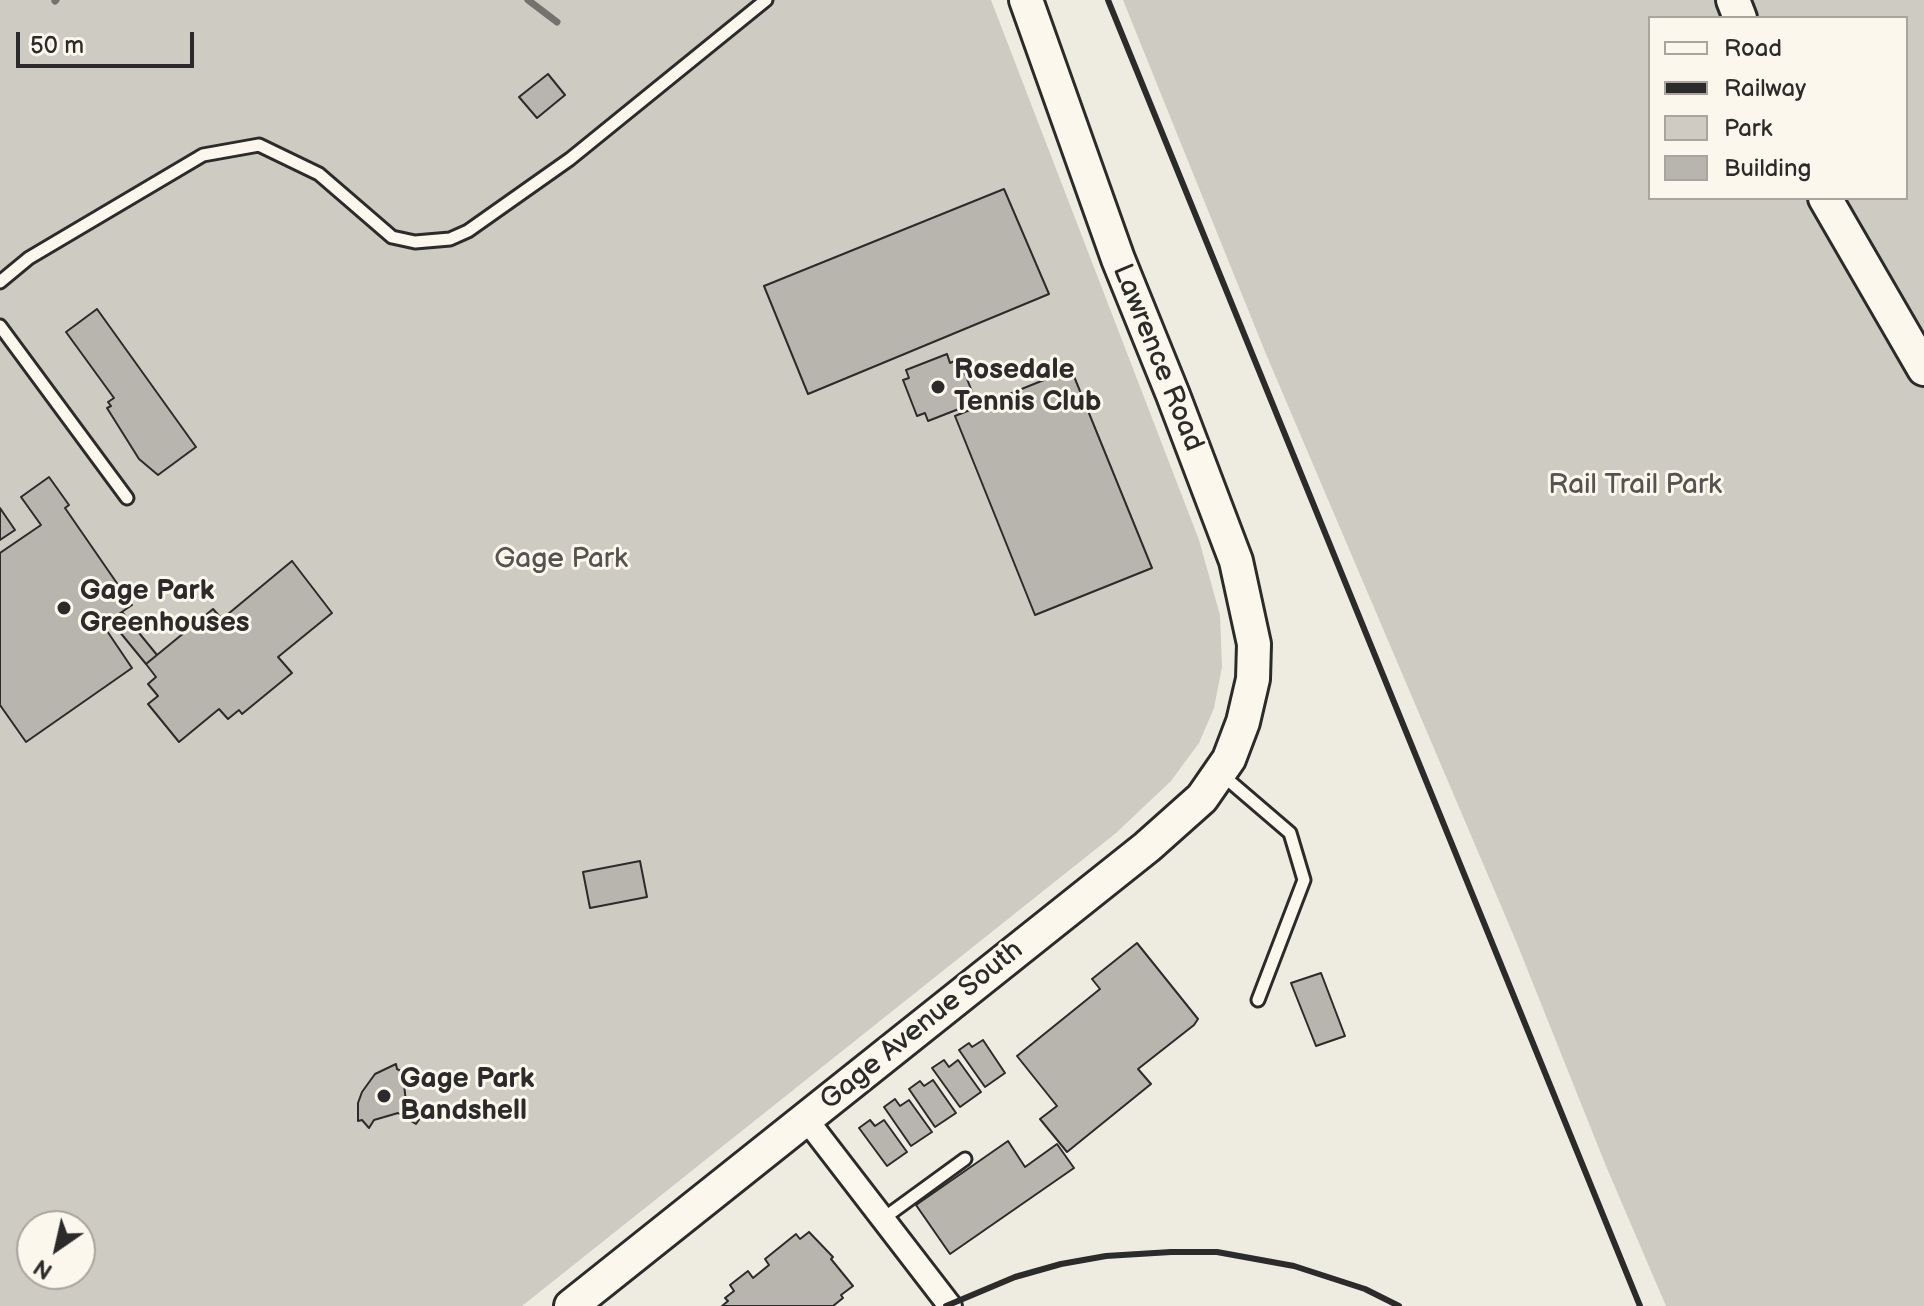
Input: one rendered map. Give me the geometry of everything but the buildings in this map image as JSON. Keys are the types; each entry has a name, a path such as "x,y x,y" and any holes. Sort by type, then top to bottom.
{"street":[{"name":"Lawrence Road","path":"1026,0 1118,259 1236,561 1254,644 1253,679 1243,722"},
{"path":"1826,200 1924,369"},
{"name":"Gage Avenue South","path":"571,1306 1147,847 1202,798 1229,759 1243,722"},
{"path":"806,1119 950,1306"}],"lane":[{"path":"0,282 29,258 203,155 259,145 319,174 392,237 415,242 450,239 468,231 570,159 766,0"},
{"path":"0,326 127,498"},
{"path":"1220,773 1290,833 1304,880 1258,1000"},
{"path":"884,1218 965,1159"}],"green space":[{"name":"Gage Park","path":"0,0 991,0 1199,540 1220,615 1222,667 1214,708 1199,743 1171,781 1116,833 522,1306 0,1306"},
{"name":"Rail Trail Park","path":"1123,0 1924,0 1924,1306 1666,1306 1516,941 1266,354"}],"waterway":[{"path":"528,0 557,22"}],"railway":[{"path":"1108,0 1640,1306"},
{"path":"946,1306 1015,1277 1061,1264 1106,1256 1171,1252 1217,1252 1294,1266 1365,1289 1399,1306"}],"place":[{"name":"Rosedale Tennis Club","path":"938,387"},
{"name":"Gage Park Greenhouses","path":"64,608"},
{"name":"Gage Park Bandshell","path":"384,1096"}]}
